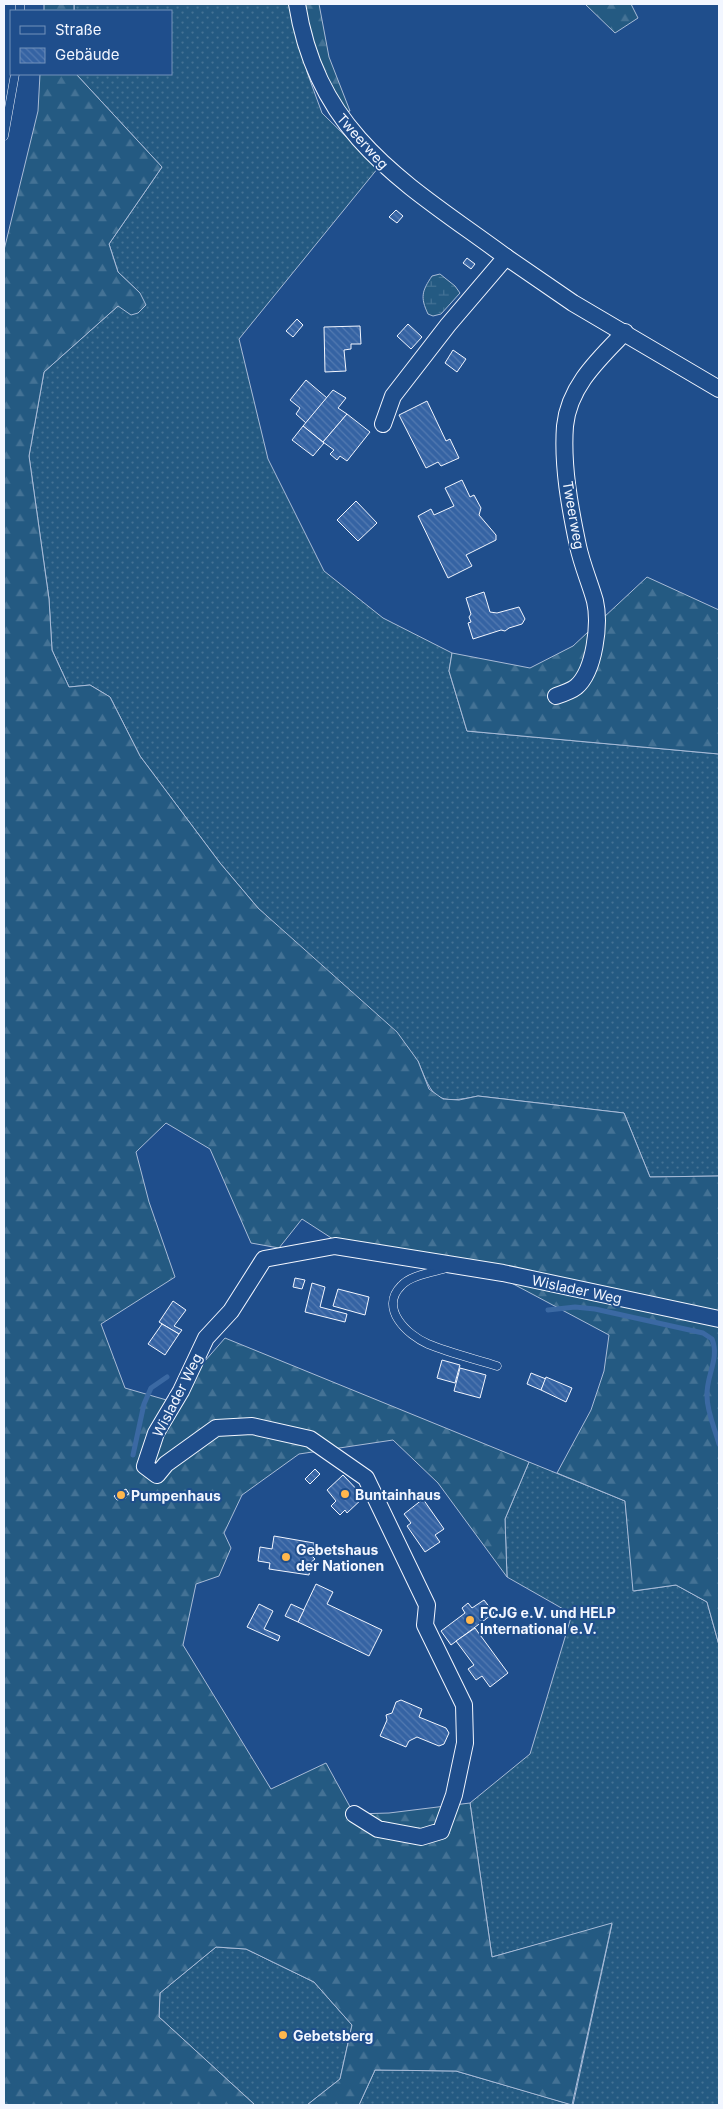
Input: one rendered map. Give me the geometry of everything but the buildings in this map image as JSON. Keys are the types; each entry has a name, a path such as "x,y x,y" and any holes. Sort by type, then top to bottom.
{"street":[{"name":"Tweerweg","path":"297,4 302,32 312,65 326,94 344,122 385,167 506,257 573,302 719,388"},
{"path":"383,424 393,396 448,325 506,257"},
{"name":"Tweerweg","path":"556,696 576,687 590,665 596,636 595,603 579,549 567,487 565,425 574,395 586,373 625,332"},
{"name":"Wislader Weg","path":"354,1814 378,1829 412,1836 421,1837 441,1831 454,1795 466,1743 464,1705 425,1625 427,1605 366,1478 310,1439 252,1426 216,1428 166,1464 157,1475 145,1466 156,1433 181,1391 206,1338 230,1311 264,1259 334,1246 503,1273 719,1319"}],"lane":[{"path":"4,136 14,75"},
{"path":"456,1266 402,1284 393,1297 393,1308 398,1320 408,1331 427,1343 497,1366"}],"green space":[{"path":"44,4 74,4 74,10 44,10"},
{"path":"74,4 293,4 307,72 322,113 378,168 239,339 268,459 324,571 383,618 452,653 449,671 467,731 719,754 719,1176 650,1177 624,1113 478,1096 453,1100 438,1096 428,1084 418,1061 258,908 220,863 140,756 110,697 90,685 69,687 52,650 49,599 29,456 44,372 118,306 140,293 118,272 109,244 162,167 77,75 172,75 172,10 74,10"},
{"path":"298,4 319,4 329,57 350,111 341,113"},
{"path":"585,4 631,4 638,18 615,33"},
{"path":"40,75 77,75 162,167 109,244 118,272 140,293 146,305 138,313 131,315 118,306 44,372 29,456 49,599 52,650 69,687 90,685 110,697 140,756 220,863 258,908 397,1032 418,1061 429,1089 443,1099 459,1100 478,1096 624,1113 650,1177 719,1176 719,1311 336,1241 302,1219 279,1248 251,1243 210,1149 166,1123 136,1152 149,1202 175,1277 101,1324 125,1388 170,1401 225,1338 529,1462 505,1519 507,1577 438,1483 393,1440 299,1454 242,1495 224,1533 231,1548 219,1576 196,1584 183,1645 271,1789 326,1763 354,1814 389,1813 470,1803 492,1957 612,1923 572,2105 456,2071 375,2070 359,2105 307,2105 340,2079 352,2025 314,1982 246,1949 216,1947 160,1993 159,2017 255,2105 4,2105 4,250 38,111"},
{"path":"440,274 455,286 460,293 441,314 433,316 428,314 423,294 432,276"},
{"path":"647,577 719,610 719,754 467,731 449,671 452,653 530,668 573,646"},
{"path":"502,1278 719,1327 719,1645 707,1602 676,1585 633,1591 625,1501 557,1473 591,1410 604,1371 609,1335"},
{"path":"529,1462 625,1501 634,1591 676,1585 707,1602 719,1645 719,2105 573,2105 612,1924 492,1957 470,1803 530,1754 572,1614 507,1577 505,1519"},
{"path":"216,1947 246,1949 314,1982 352,2025 340,2079 307,2105 255,2105 159,2017 160,1993"},
{"path":"375,2070 456,2071 573,2105 359,2105"}],"waterway":[{"path":"548,1310 575,1307 595,1309 703,1333 712,1339 714,1360 708,1381 707,1402 719,1444"},
{"path":"133,1455 144,1404 151,1388 167,1377"}],"place":[{"name":"Buntainhaus","path":"345,1494"},
{"name":"Pumpenhaus","path":"121,1495"},
{"name":"Gebetshaus der Nationen","path":"286,1557"},
{"name":"FCJG e.V. und HELP International e.V.","path":"470,1620"},
{"name":"Gebetsberg","path":"283,2035"}]}
